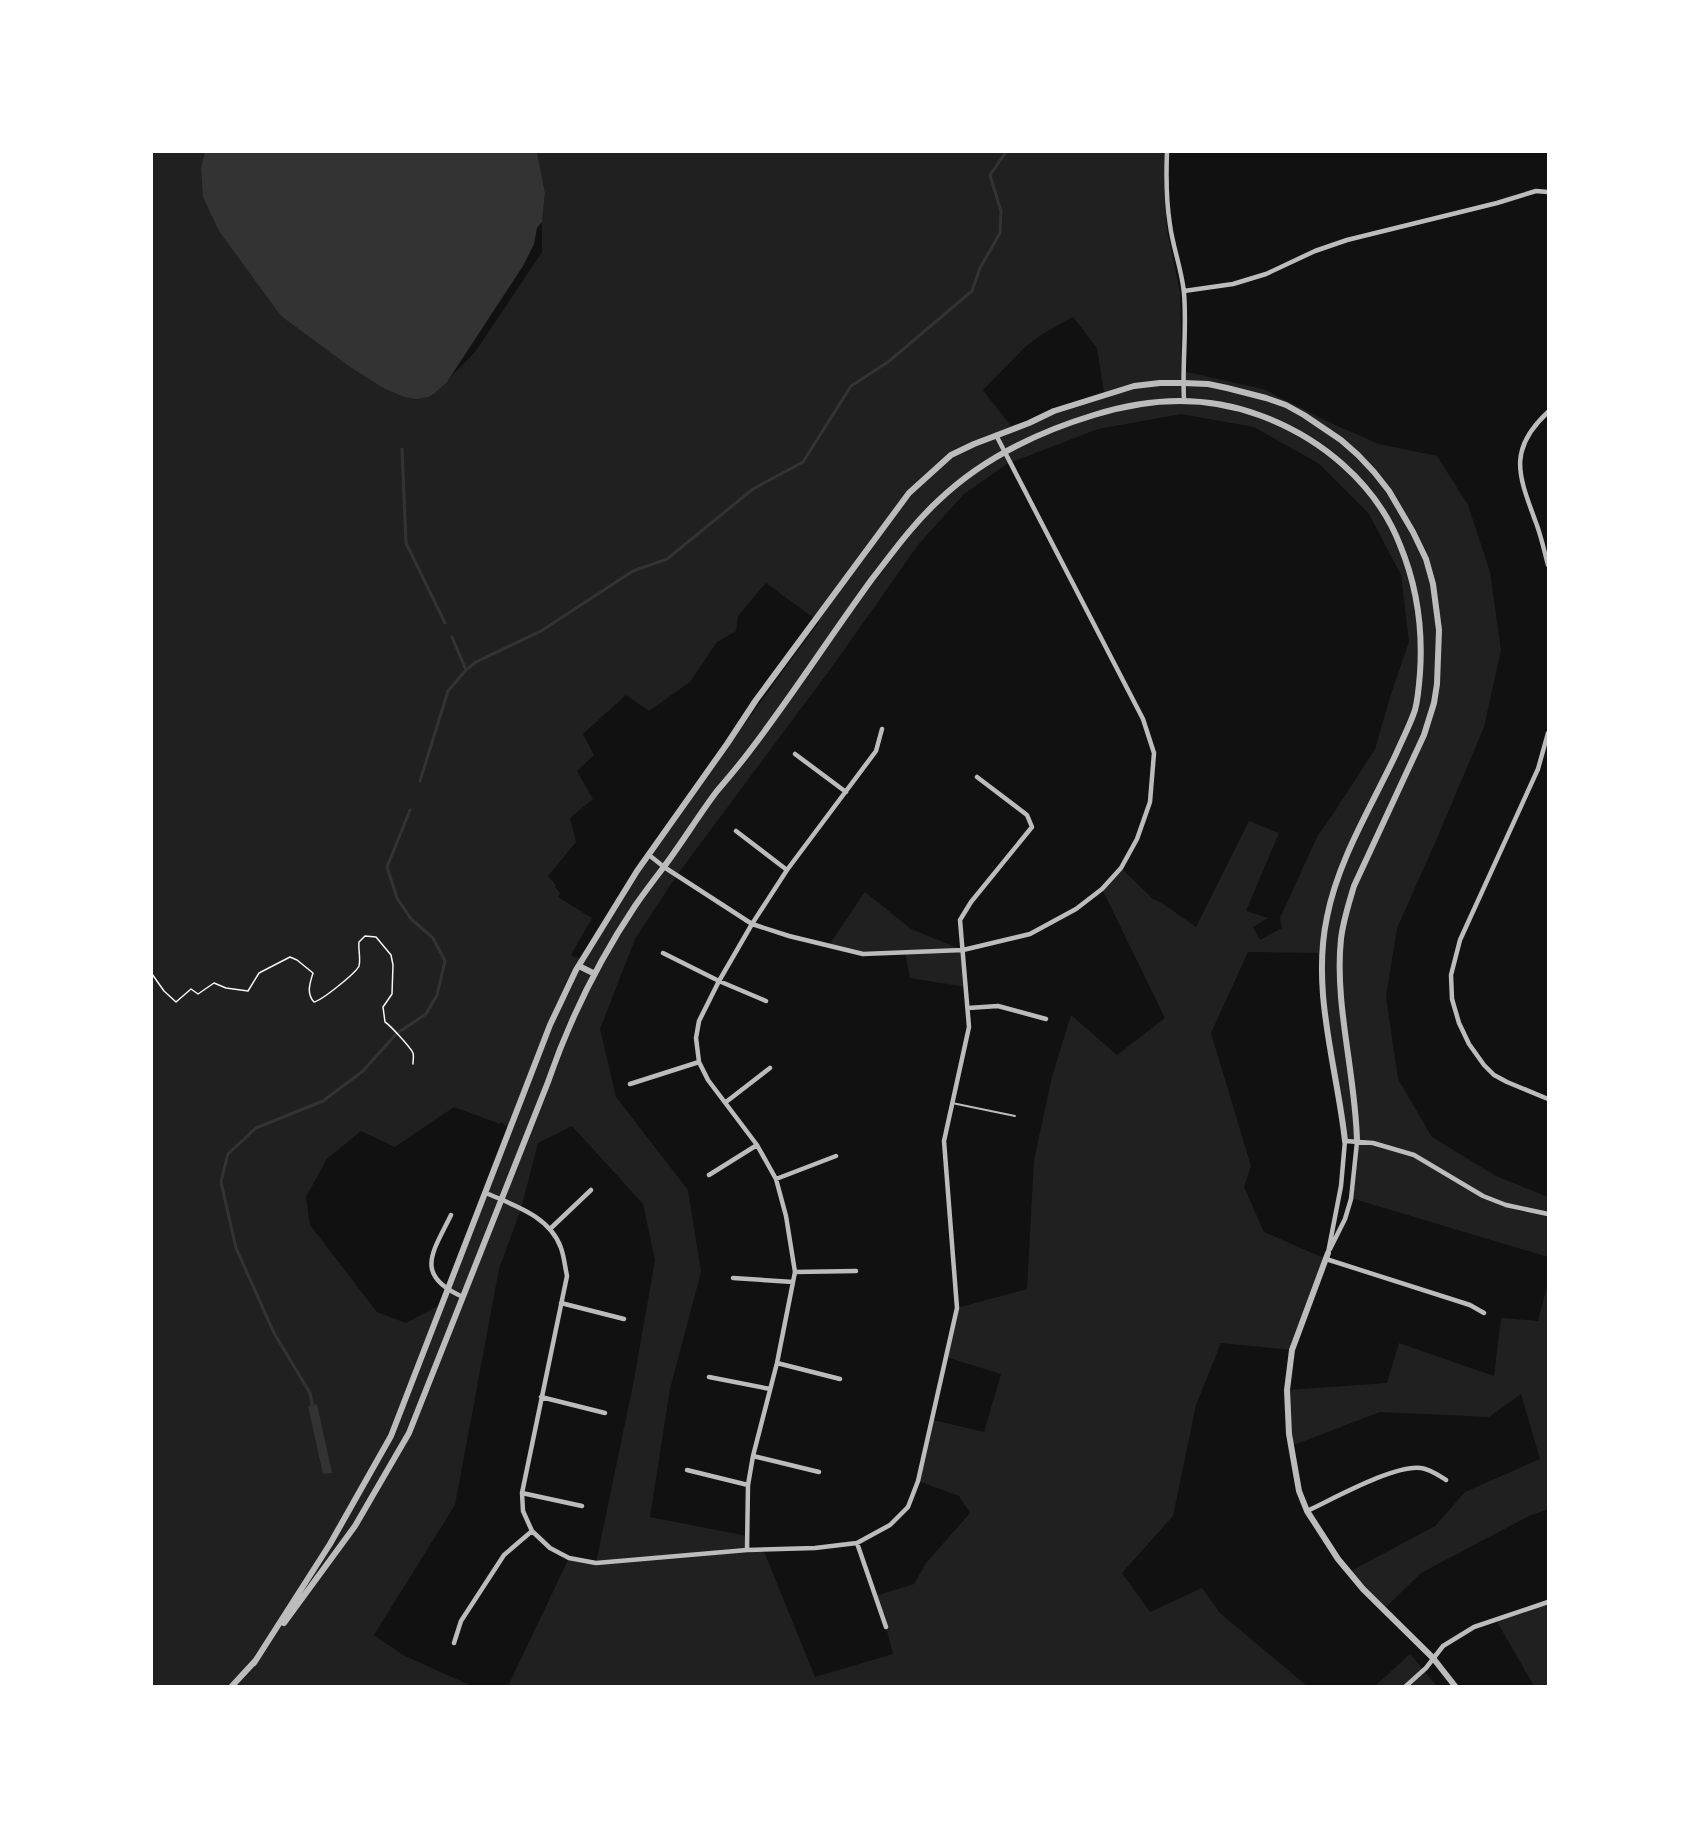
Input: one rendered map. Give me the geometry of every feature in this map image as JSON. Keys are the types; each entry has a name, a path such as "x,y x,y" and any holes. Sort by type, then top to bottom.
{"street":[{"path":"1167,152 1166,188 1170,227 1184,291 1184,400"},
{"path":"1184,291 1233,284 1255,278 1315,251 1347,240 1536,192 1548,192"},
{"path":"254,1663 330,1544 391,1436 550,1025 579,966 637,871 763,690 909,493 951,455 1054,411 1134,386 1183,383 1208,384 1227,388 1286,405 1341,440 1358,455 1389,491 1426,559 1433,584 1439,630 1434,703 1424,735 1354,886 1341,939 1342,1000 1357,1142 1351,1199 1292,1350 1287,1390 1293,1461 1299,1491 1307,1511 1324,1539 1363,1589 1434,1658 1455,1686"},
{"path":"232,1686 254,1663 355,1526 409,1434 557,1057 595,974 632,910 716,793 753,747 862,593 913,527 940,498 960,482 1020,443 1052,429 1111,409 1158,400 1184,400 1237,408 1296,431 1320,446 1347,468 1365,488 1395,532 1402,548 1417,603 1422,647 1415,710 1340,872 1326,922 1321,975 1345,1141 1341,1186 1327,1256"},
{"path":"1548,412 1526,437 1520,464 1522,484 1537,524 1548,565"},
{"path":"649,855 753,924 789,936 863,954 963,950 1030,934 1076,909 1102,889 1121,868 1137,839 1150,802 1154,753 1143,719 996,435"},
{"path":"747,1550 748,1485 753,1456 777,1363 795,1272 786,1216 776,1179 757,1145 708,1080 699,1062 696,1038 699,1021 718,981 787,870 876,751 882,729"},
{"path":"1548,733 1538,769 1460,940 1451,975 1452,999 1459,1023 1469,1044 1484,1065 1494,1075 1507,1082 1548,1098"},
{"path":"795,754 846,792"},
{"path":"486,1193 536,1216 550,1229 561,1246 567,1276 522,1493 523,1511 532,1531 550,1548 569,1558 596,1563 857,1543 890,1525 908,1507 918,1481 957,1308 944,1141 969,1027 960,920 971,902 1032,827 1027,815 977,777"},
{"path":"736,831 787,870"},
{"path":"663,953 718,981 766,1001"},
{"path":"579,966 595,974"},
{"path":"968,1008 998,1006 1046,1019"},
{"path":"630,1084 699,1062"},
{"path":"726,1102 770,1068"},
{"path":"1345,1141 1373,1143 1414,1155 1483,1196 1506,1205 1548,1214"},
{"path":"709,1175 757,1145"},
{"path":"776,1179 836,1156"},
{"path":"550,1229 591,1190"},
{"path":"451,1215 430,1258 431,1268 448,1290 463,1297"},
{"path":"1327,1256 1470,1305 1484,1313"},
{"path":"795,1272 856,1271"},
{"path":"733,1278 793,1282"},
{"path":"561,1304 624,1319"},
{"path":"777,1363 840,1379"},
{"path":"709,1377 770,1389"},
{"path":"541,1397 605,1413"},
{"path":"753,1456 819,1472"},
{"path":"1307,1511 1392,1471 1413,1467 1424,1468 1437,1473 1446,1480"},
{"path":"687,1470 748,1485"},
{"path":"522,1493 582,1506"},
{"path":"454,1643 461,1622 504,1556 532,1531"},
{"path":"857,1543 886,1627"},
{"path":"1406,1686 1426,1668 1443,1646 1474,1627 1548,1602"}],"lane":[{"path":"952,1103 1015,1116"}],"path":[{"path":"152,975 176,1002 190,989 198,994 214,983 226,988 248,991 259,973 290,957 313,973 309,988 311,999 314,1002 319,1001 331,990 341,985 358,969 359,942 365,936 376,937 391,955 393,965 392,994 383,1007 385,1022 409,1046 414,1055 412,1064"}],"shaded area":[{"path":"152,152 205,152 201,167 281,316 347,365 435,393 475,352 542,252 545,193 537,152 1166,152 1164,189 1167,230 1180,292 1182,371 1263,389 1379,444 1437,456 1468,505 1490,572 1501,650 1484,727 1397,928 1386,997 1398,1079 1432,1137 1496,1176 1548,1197 1548,1257 1351,1198 1357,1144 1345,1141 1329,1038 1322,953 1248,952 1211,1033 1251,1166 1244,1187 1264,1232 1326,1259 1292,1350 1221,1343 1196,1405 1173,1516 1122,1573 1150,1612 1202,1588 1220,1613 1307,1686 508,1686 569,1558 596,1563 634,1380 655,1260 643,1204 572,1126 538,1143 521,1209 499,1269 455,1505 374,1635 403,1655 472,1686 152,1686","holes":["1073,317 1097,348 1104,393 1053,409 1011,426 983,390 1025,347 1044,333","1181,414 1254,427 1318,463 1369,514 1401,575 1409,642 1375,749 1318,835 1280,918 1282,928 1260,940 1253,927 1268,918 1246,911 1279,833 1249,821 1196,927 1153,899 1121,868 1102,889 1165,1018 1117,1055 1071,1015 1052,1077 1034,1160 1027,1289 957,1308 946,1357 1001,1374 984,1432 933,1420 918,1481 959,1496 970,1513 926,1563 914,1584 875,1596 893,1654 815,1677 763,1549 747,1550 747,1536 650,1517 670,1389 701,1272 688,1190 616,1097 600,1029 635,939 677,875 832,667 918,545 964,494 1007,464 1098,429","766,583 819,622 637,871 583,960 571,955 592,918 558,897 560,893 548,876 576,842 570,818 593,799 577,771 594,755 583,734 626,695 649,711 690,682 717,642 736,631 738,616","454,1107 500,1124 501,1122 510,1129 442,1304 406,1323 377,1312 310,1225 306,1197 327,1159 361,1131 395,1147"]},
{"path":"205,152 537,152 545,193 542,222 537,228 534,244 523,266 447,382 428,397 416,399 405,397 385,389 347,365 281,316 219,231 203,197 201,167"},
{"path":"865,892 911,929 963,950 966,987 910,978 905,952 863,954 829,945"},
{"path":"1548,1283 1548,1509 1529,1516 1421,1573 1384,1609 1349,1572 1435,1526 1465,1492 1540,1459 1521,1394 1489,1417 1380,1412 1291,1446 1287,1390 1387,1383 1399,1343 1494,1376 1501,1318 1538,1321"},
{"path":"317,1404 332,1473 323,1474 308,1406"},
{"path":"1548,1602 1548,1686 1534,1686 1496,1620"},
{"path":"1410,1654 1437,1686 1375,1686"}],"waterway":[{"path":"420,781 448,691 466,670 476,662 541,631 633,571 667,559 753,489 803,462 851,386 888,362 972,291 980,268 1000,233 1001,211 990,175 1006,152"},
{"path":"402,449 406,543 445,623"},
{"path":"452,637 466,670"},
{"path":"313,1408 310,1393 274,1333 236,1248 221,1182 228,1154 256,1128 323,1101 363,1071 396,1034 426,1014 437,995 445,961 433,938 411,919 397,898 387,867 410,810"}]}
